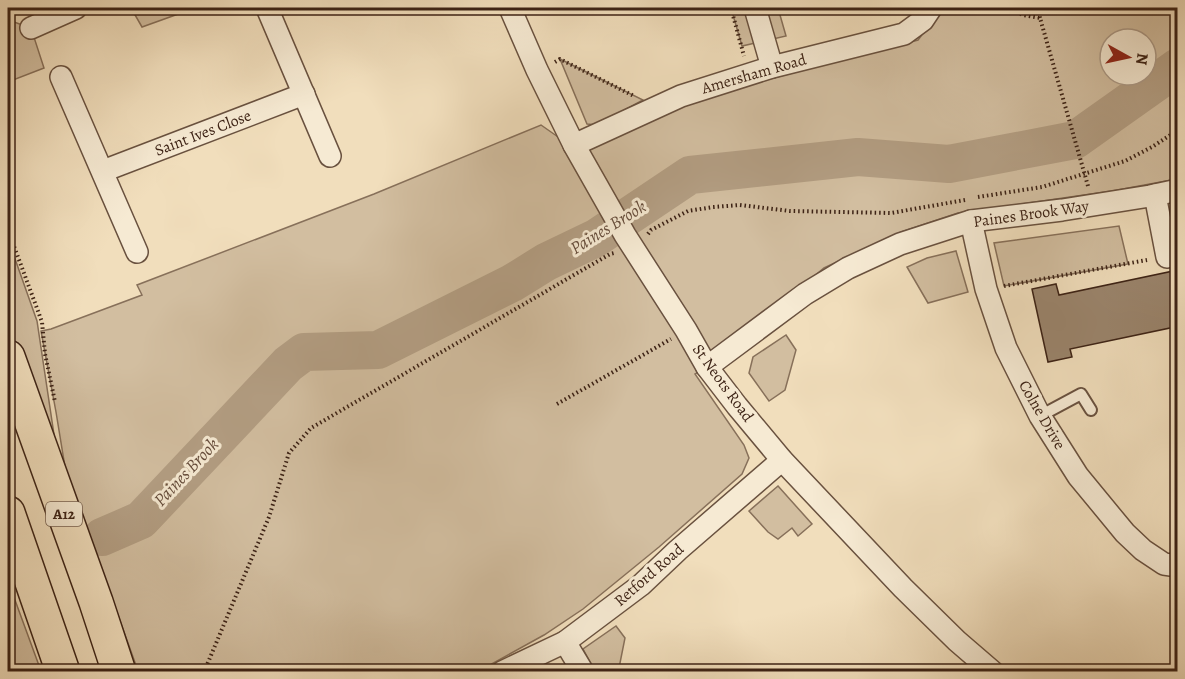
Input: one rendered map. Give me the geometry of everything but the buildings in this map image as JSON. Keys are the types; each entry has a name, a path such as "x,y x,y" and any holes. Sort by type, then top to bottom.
{"highway":[{"name":"A12","path":"8,357 119,672"},
{"path":"8,513 63,672"}],"street":[{"path":"31,28 76,8"},
{"path":"267,8 330,156"},
{"name":"St Neots Road","path":"510,8 574,145 629,241 707,367 782,460 903,588 957,641 993,672"},
{"path":"755,8 772,67"},
{"name":"Amersham Road","path":"574,145 681,96 772,67 904,34 923,20 931,8"},
{"path":"61,77 137,252"},
{"name":"Saint Ives Close","path":"103,171 304,94"},
{"name":"Paines Brook Way","path":"707,367 805,294 848,268 900,244 970,221 1062,210 1178,190"},
{"path":"1155,195 1167,257"},
{"name":"Colne Drive","path":"970,221 986,289 1006,348 1040,416 1078,476 1125,533 1143,550 1164,564 1178,566"},
{"name":"Retford Road","path":"502,672 566,642 641,585 782,460"},
{"path":"566,642 583,672"}],"lane":[{"path":"1040,416 1082,394 1091,410"}],"path":[{"path":"731,8 750,74"},
{"path":"1008,8 1023,15 1040,18"},
{"path":"1037,8 1083,166"},
{"path":"557,61 560,59 656,106"},
{"path":"977,198 1042,187 1125,160 1152,147 1178,130"},
{"path":"204,672 269,517 289,453 311,428 629,241 688,211 740,205 790,211 891,213 966,199"},
{"path":"8,230 42,322 45,354 56,412"},
{"path":"986,289 1167,257"},
{"path":"557,404 686,330"}],"shaded area":[{"path":"131,8 195,8 142,27"},
{"path":"731,8 778,8 786,36 742,46"},
{"path":"942,8 1177,8 1177,179 1112,191 958,213 901,232 824,268 707,367 695,374 744,445 749,458 742,474 659,547 583,609 544,635 479,671 138,671 65,467 41,331 142,295 137,285 374,194 541,125 581,153 664,113 743,86 918,40"},
{"path":"14,22 31,28 44,68 8,82 8,24"},
{"path":"560,59 643,100 597,125 587,124"},
{"path":"1119,226 1128,264 1004,286 994,243"},
{"path":"8,239 37,321 59,468 8,330"},
{"path":"956,251 968,292 928,303 907,267 927,258"},
{"path":"786,335 796,350 785,390 769,401 749,373 753,357"},
{"path":"778,486 812,524 798,536 792,528 778,539 768,532 749,511"},
{"path":"8,581 41,671 8,671"},
{"path":"616,626 625,638 619,668 613,671 595,671 583,649"}],"waterway":[{"name":"Paines Brook","path":"102,537 141,520 288,364 304,352 378,350 596,238 690,175 858,157 949,164 1075,140 1178,67"}]}
